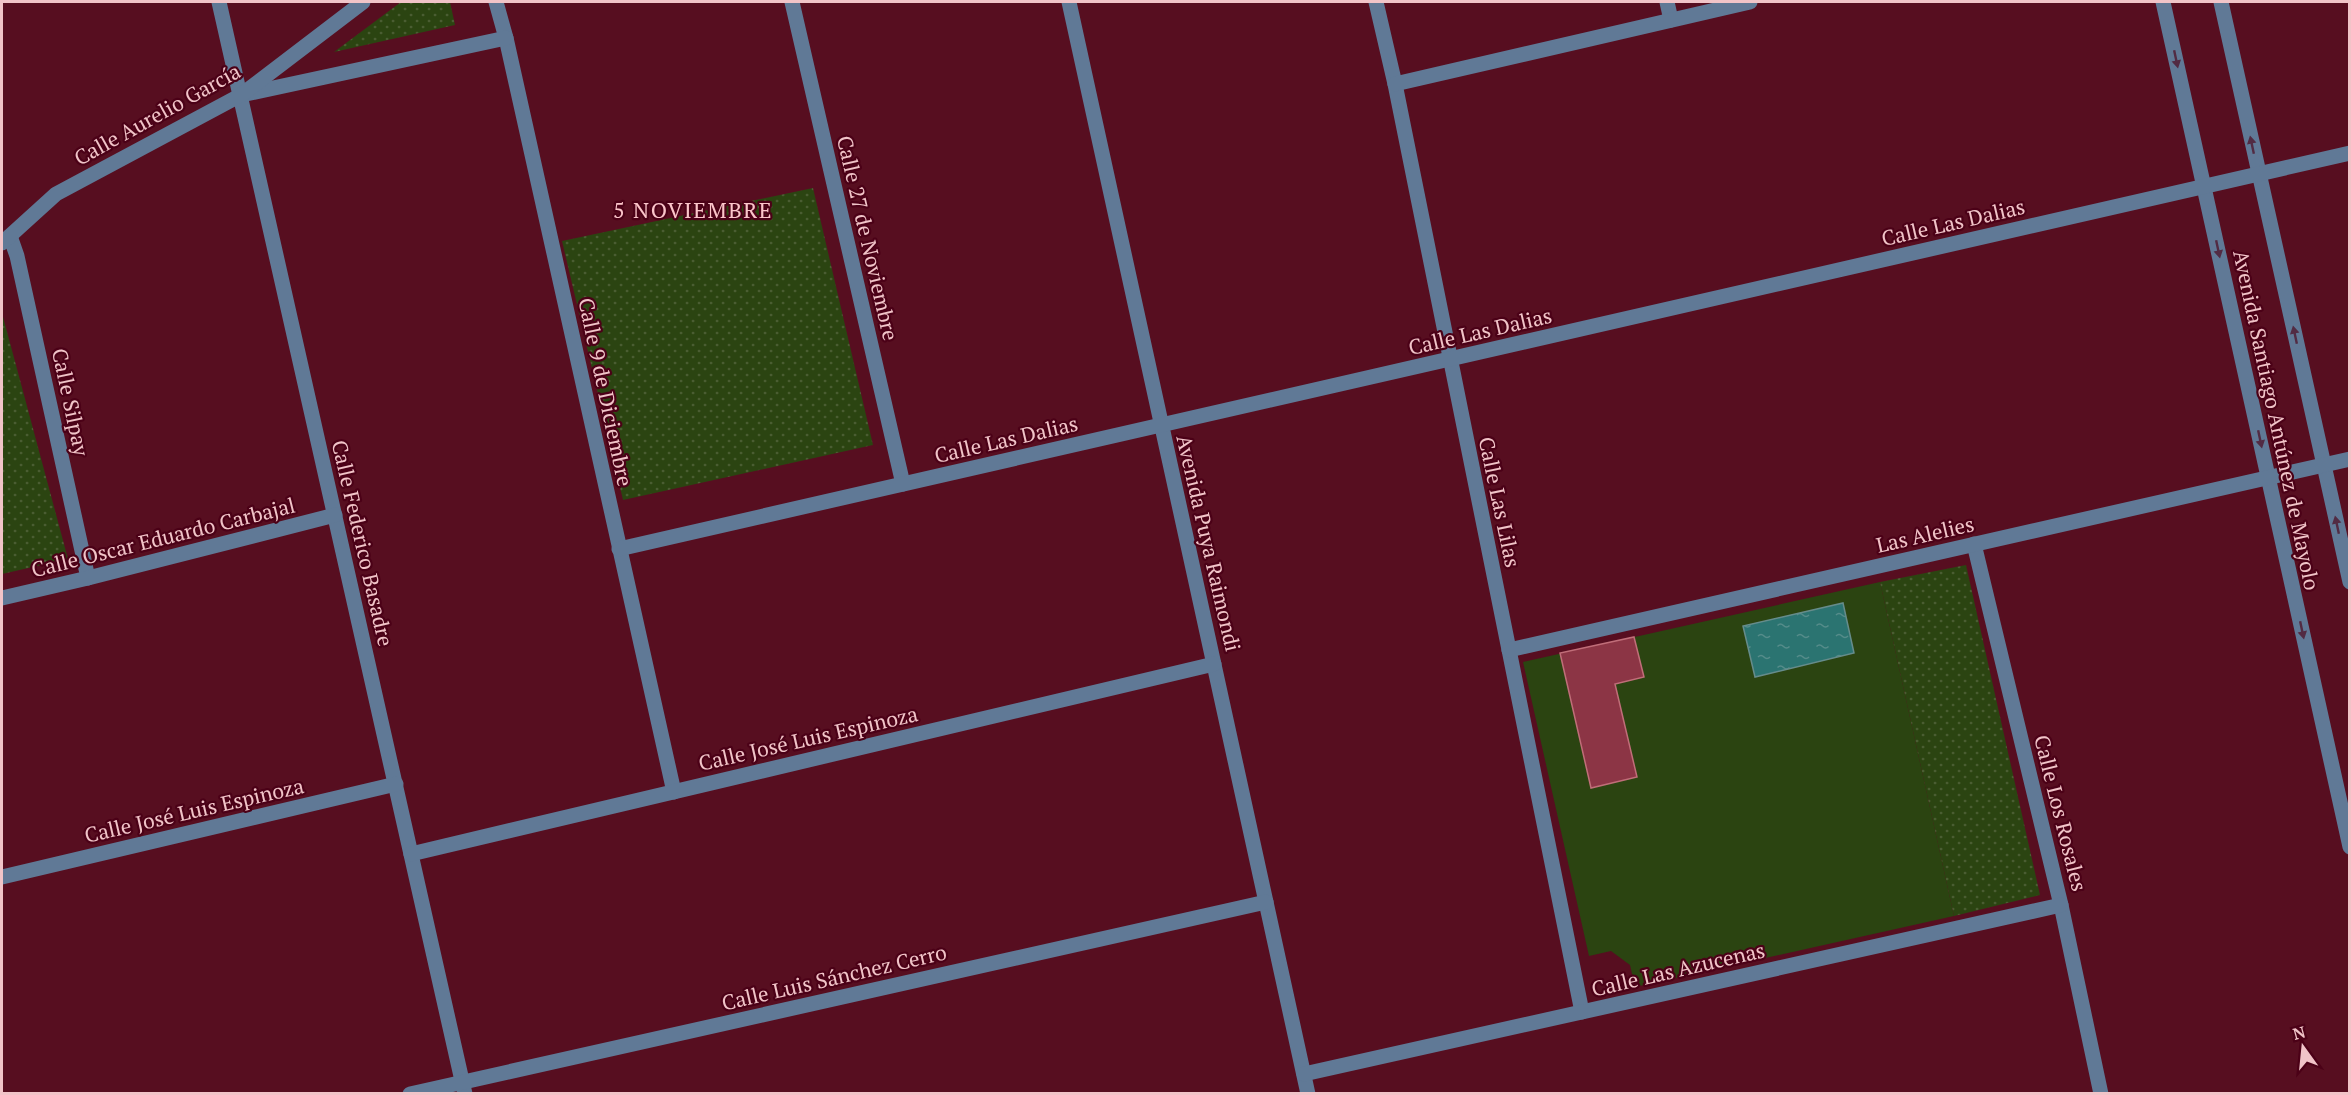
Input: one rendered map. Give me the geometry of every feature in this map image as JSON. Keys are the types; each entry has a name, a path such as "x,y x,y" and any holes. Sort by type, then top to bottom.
{"street":[{"name":"Calle Federico Basadre","path":"219,2 463,1088"},
{"name":"Calle Aurelio García","path":"6,240 56,194 241,95 363,2"},
{"name":"Calle 9 de Diciembre","path":"496,2 506,38 674,792"},
{"name":"Calle 27 de Noviembre","path":"792,2 903,484"},
{"name":"Avenida Puya Raimondi","path":"1068,2 1308,1094"},
{"name":"Calle Las Lilas","path":"1376,2 1395,84 1582,1012"},
{"path":"1667,2 1671,20"},
{"path":"1395,84 1750,2"},
{"name":"Avenida Santiago Antúnez de Mayolo","path":"2163,2 2349,847"},
{"name":"Avenida Santiago Antúnez de Mayolo","path":"2221,2 2349,582"},
{"path":"241,95 506,38"},
{"name":"Calle Las Dalias","path":"619,549 2349,153"},
{"name":"Calle Silpay","path":"6,240 17,256 88,578"},
{"name":"Las Alelies","path":"1509,650 2349,459"},
{"name":"Calle Oscar Eduardo Carbajal","path":"2,598 335,515"},
{"name":"Calle Los Rosales","path":"1974,544 2061,905 2101,1094"},
{"name":"Calle José Luis Espinoza","path":"411,854 1214,664"},
{"name":"Calle José Luis Espinoza","path":"2,878 396,784"},
{"name":"Calle Luis Sánchez Cerro","path":"410,1094 463,1088 1266,902"},
{"name":"Calle Las Azucenas","path":"1304,1074 2061,905"}],"green space":[{"path":"401,2 450,2 455,25 334,52"},
{"path":"813,188 873,445 623,500 562,241"},
{"path":"2,313 68,559 2,574"},
{"path":"1966,565 2040,895 1954,916 1880,582"},
{"path":"1880,582 1954,916 1635,987 1630,965 1611,951 1589,956 1523,662"}],"water":[{"path":"1843,603 1854,653 1755,677 1743,626"}],"building":[{"path":"1634,637 1644,677 1615,684 1637,777 1591,788 1560,653"}],"district":[{"name":"5 NOVIEMBRE","path":"693,209"}]}
